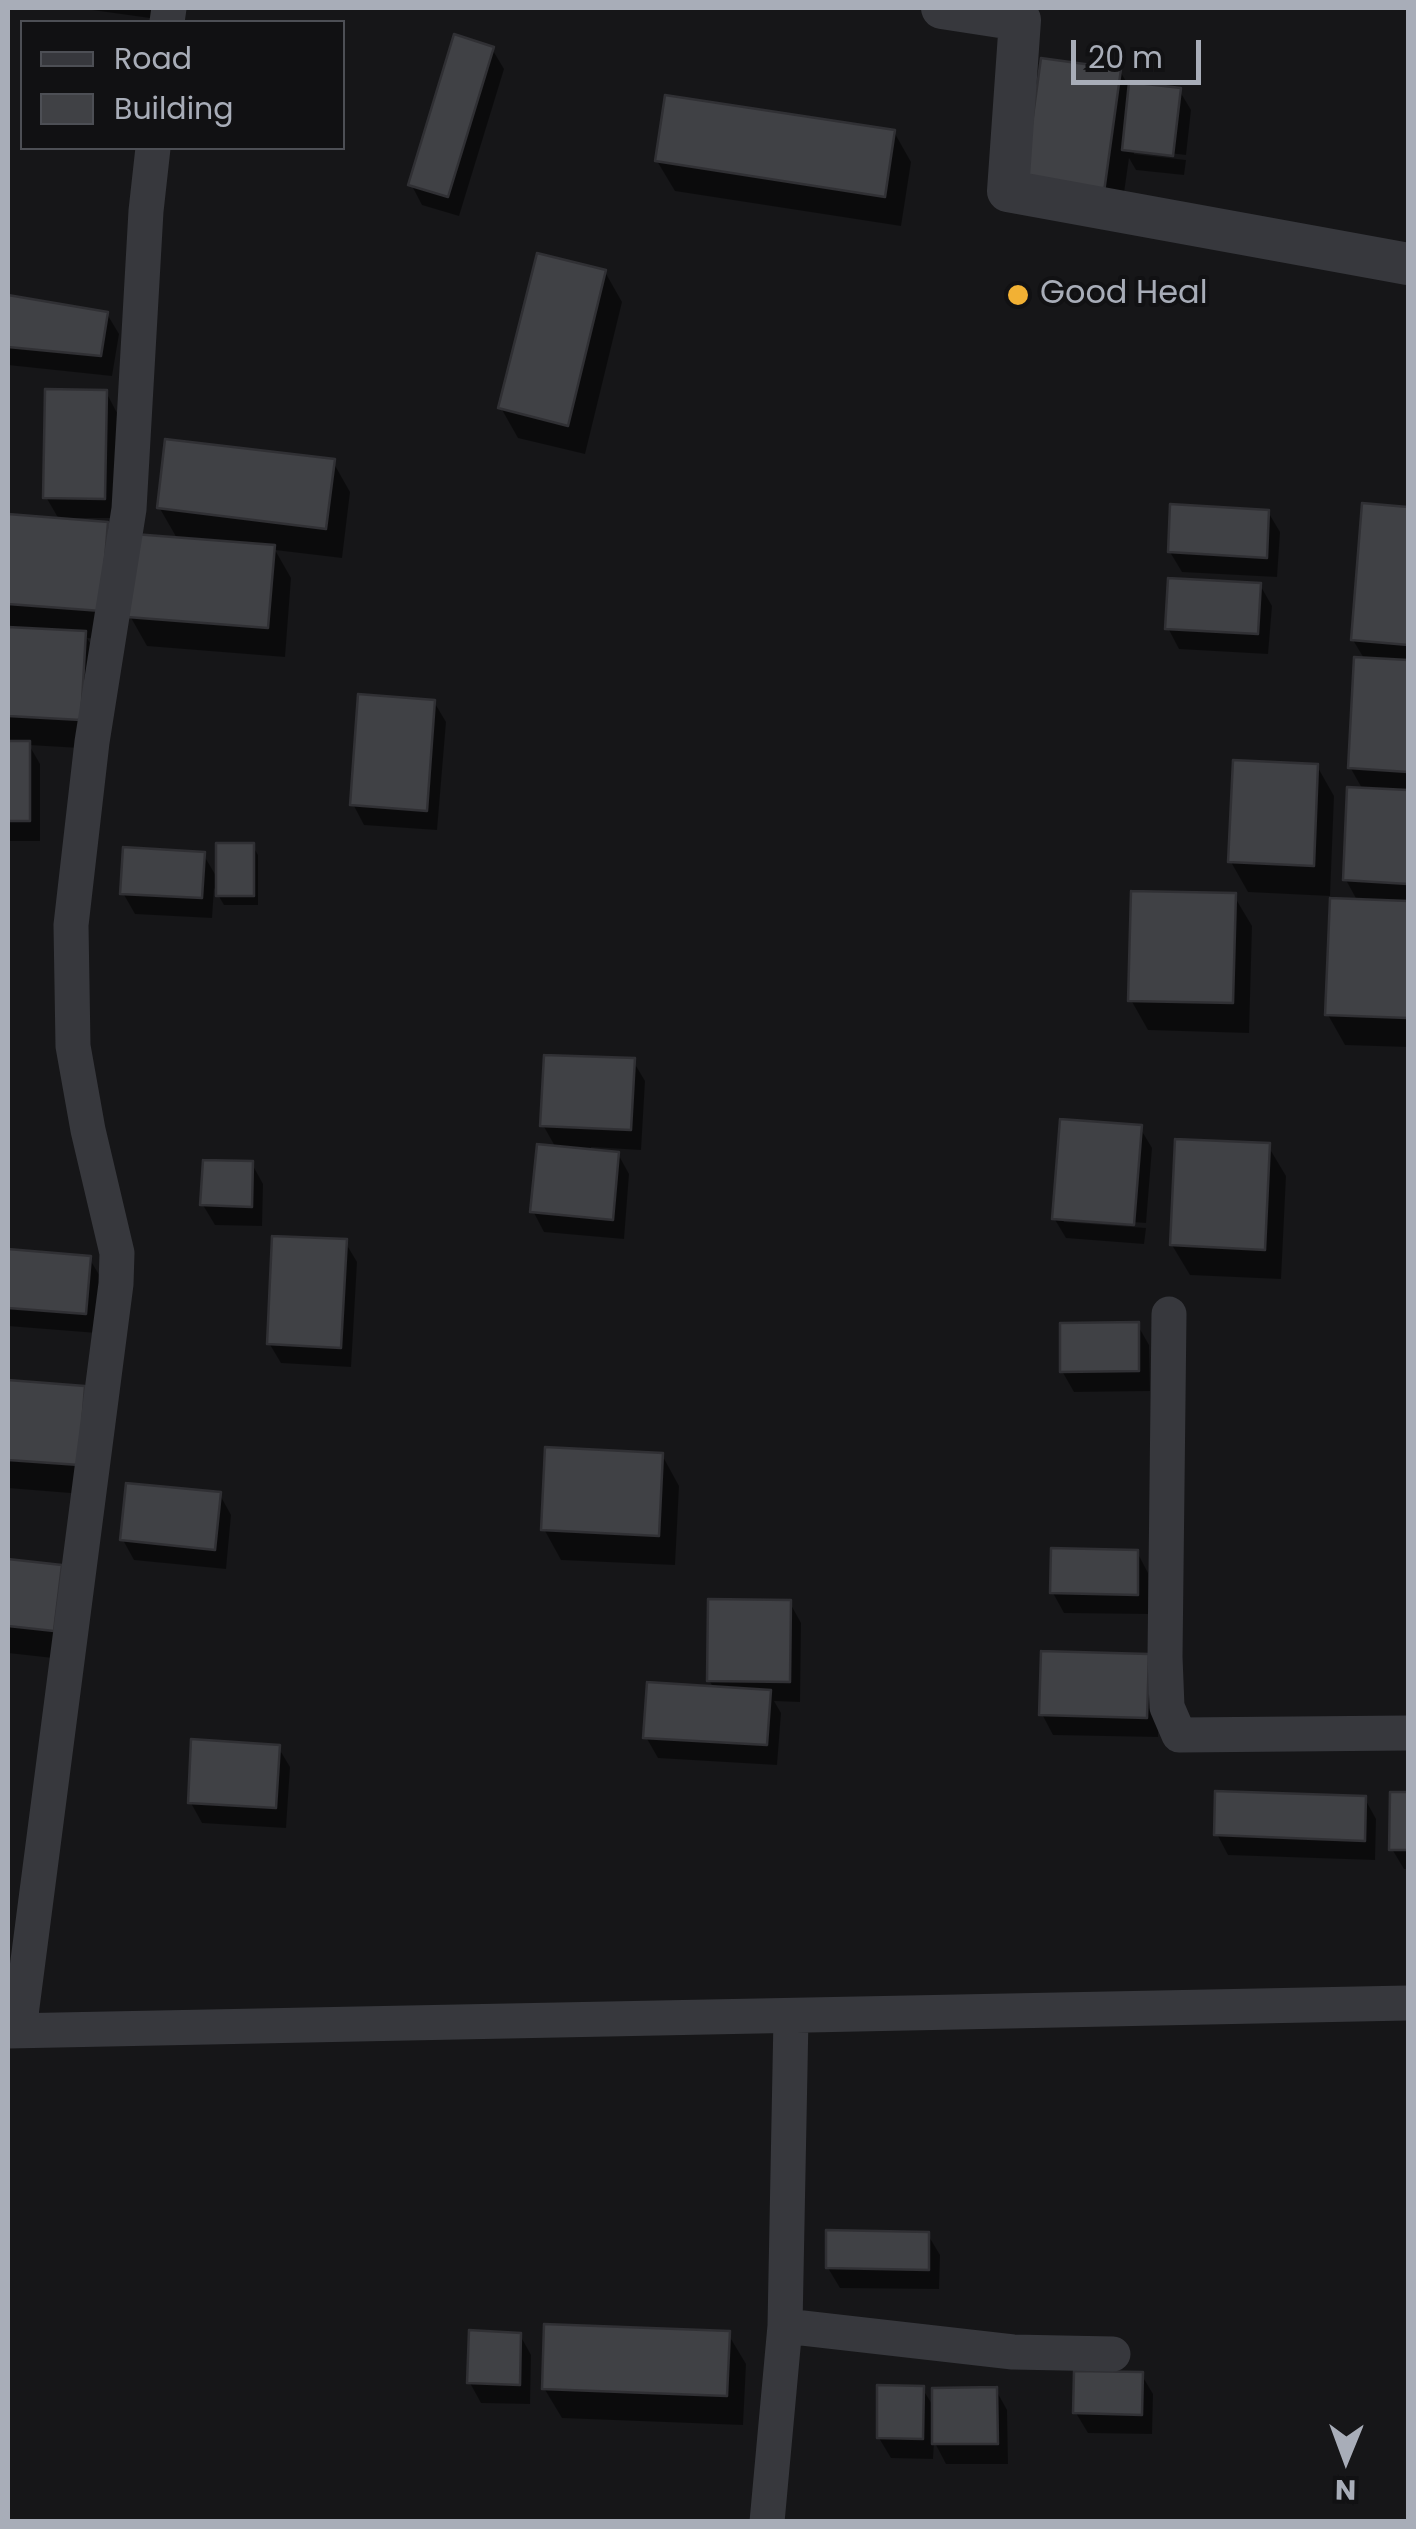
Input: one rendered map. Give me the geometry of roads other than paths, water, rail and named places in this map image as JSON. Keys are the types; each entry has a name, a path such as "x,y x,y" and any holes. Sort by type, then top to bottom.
{"street":[{"path":"942,8 1020,20 1008,192 1408,264"},
{"path":"153,150 128,508 92,742 71,925 73,1046 117,1253 116,1284 13,2031 1408,2003"},
{"path":"1169,1314 1165,1657 1167,1707 1180,1735 1408,1733"},
{"path":"768,2522 785,2326 791,2017"},
{"path":"785,2326 1013,2352 1113,2354"}],"place":[{"name":"Good Heal","path":"1018,295"}]}
